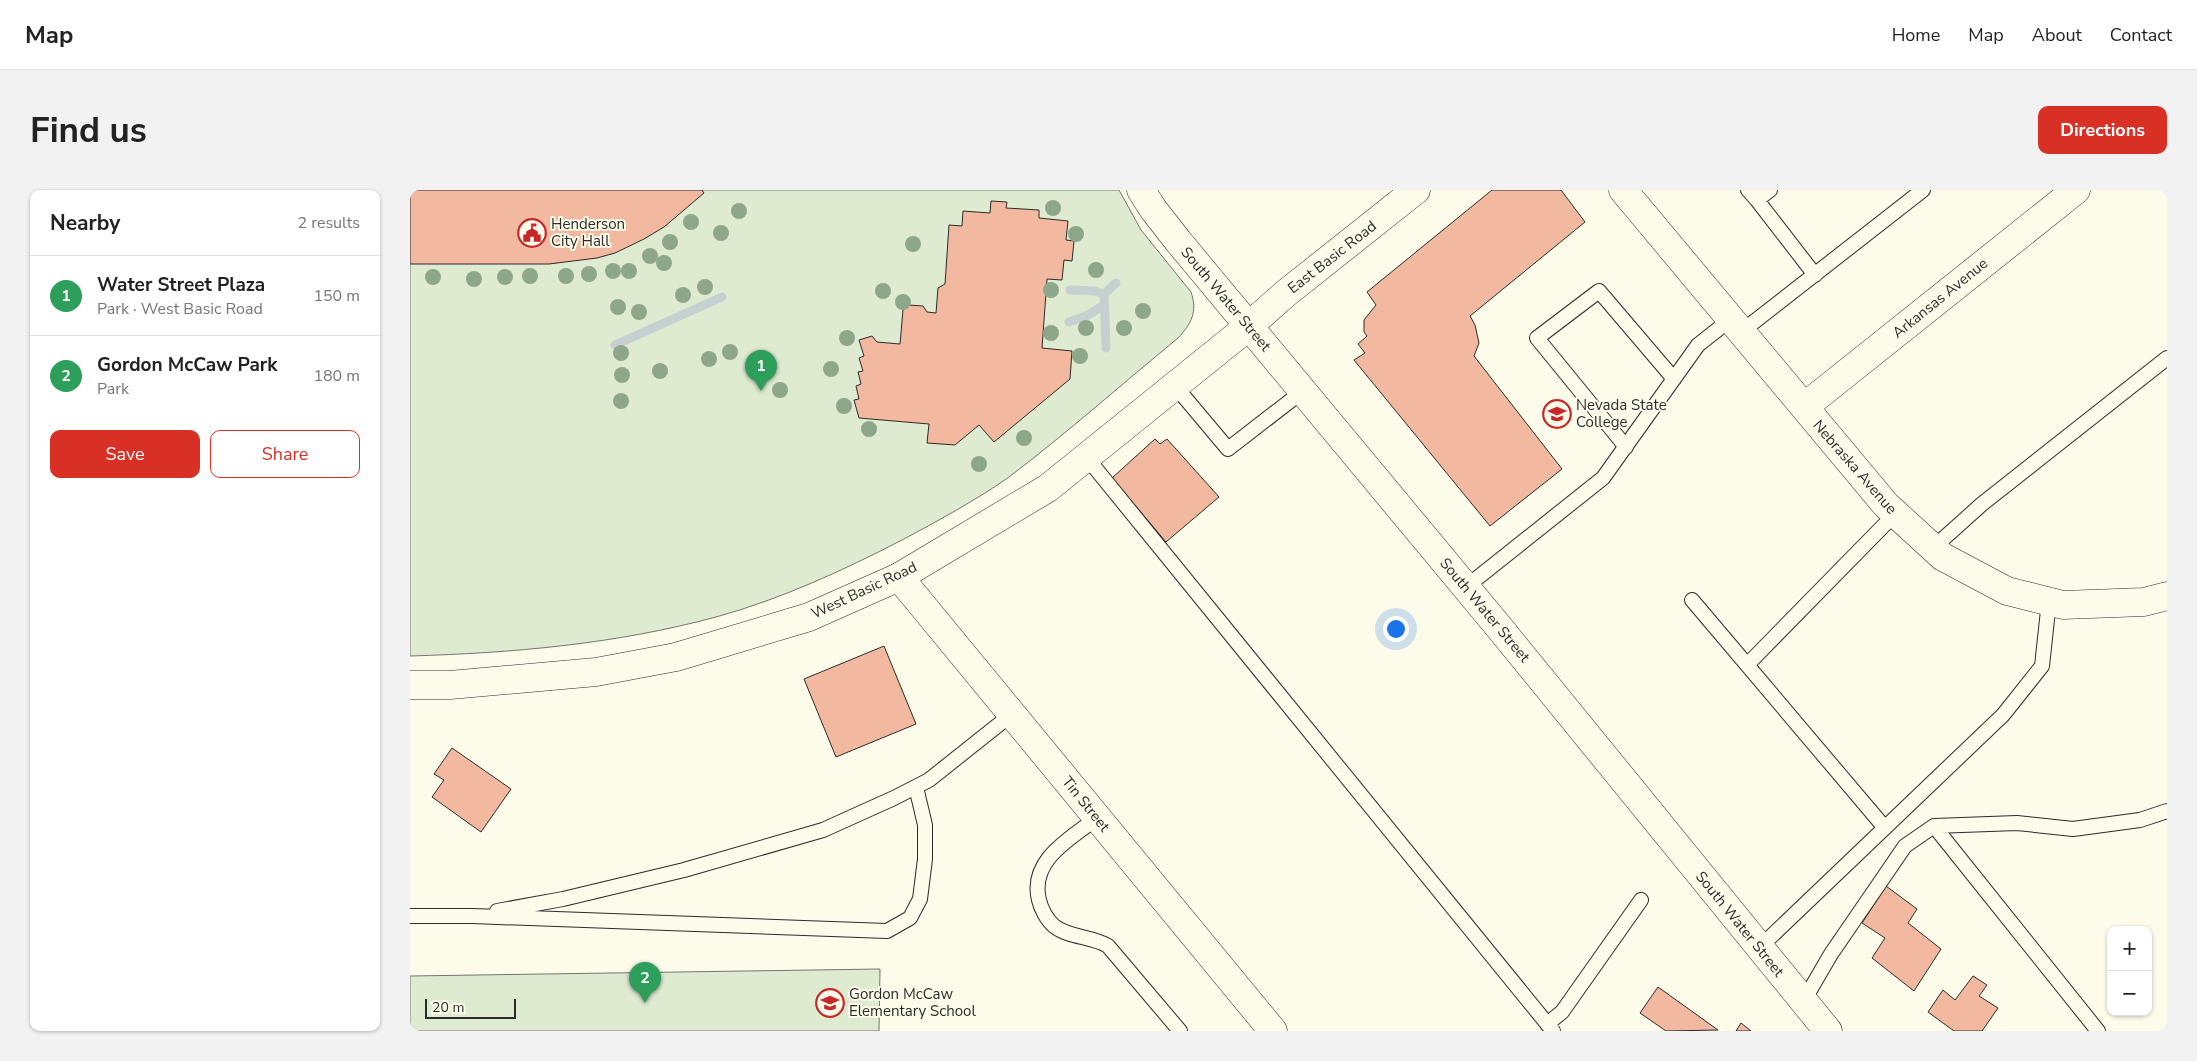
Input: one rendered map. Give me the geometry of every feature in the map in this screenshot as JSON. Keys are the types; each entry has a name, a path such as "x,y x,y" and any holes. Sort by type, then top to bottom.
{"street":[{"name":"South Water Street","path":"1141,190 1167,227 1466,587 1828,1031"},
{"name":"East Basic Road","path":"1249,326 1284,294 1416,190"},
{"name":"Nebraska Avenue","path":"1623,190 1895,514 1943,557 2007,591 2063,605 2144,602 2167,596"},
{"name":"Arkansas Avenue","path":"1804,407 2076,190"},
{"name":"West Basic Road","path":"410,685 450,685 596,672 676,657 809,617 899,577 1048,488 1249,326"},
{"name":"Tin Street","path":"899,577 1273,1031"}],"lane":[{"path":"1770,190 1753,195 1815,274"},
{"path":"1466,587 1603,478 1698,345 1736,326 1815,274 1923,190"},
{"path":"1626,447 1537,338 1599,291 1674,379"},
{"path":"1933,548 1982,504 2167,358"},
{"path":"1175,386 1228,449 1303,391"},
{"path":"1087,458 1550,1027 1641,900"},
{"path":"1747,665 1895,514"},
{"path":"1692,600 1885,828"},
{"path":"1759,948 2003,715 2042,666 2049,601"},
{"path":"472,916 563,898 684,870 823,830 929,780 1012,714"},
{"path":"410,916 472,916 887,931 910,918 920,898 925,859 925,825 916,787"},
{"path":"1803,1002 1831,954 1905,846 1934,826 2017,823 2073,829 2140,820 2167,811"},
{"path":"1097,818 1056,850 1046,861 1039,876 1037,892 1040,905 1054,926 1063,931 1099,940 1108,946 1180,1031"},
{"path":"1934,826 2098,1031"}],"green space":[{"path":"410,190 1119,190 1141,230 1191,292 1194,306 1190,323 1178,338 1009,477 970,502 857,563 764,602 740,610 640,634 564,646 410,656"},
{"path":"880,969 879,1031 410,1031 410,976"}],"building":[{"name":"Henderson City Hall","path":"410,190 702,190 704,193 664,227 615,253 597,258 549,264 410,264"},
{"path":"1492,190 1561,190 1585,222 1470,316 1475,325 1479,343 1474,356 1562,469 1490,526 1354,360 1365,353 1358,344 1367,336 1364,332 1364,320 1376,305 1367,292"},
{"path":"991,201 1007,202 1006,208 1039,210 1039,218 1068,221 1066,240 1074,241 1072,261 1064,260 1062,280 1047,279 1042,348 1072,351 1070,379 994,442 979,425 955,445 927,443 929,424 859,418 854,400 859,399 856,386 861,384 858,372 863,371 859,358 864,356 859,340 872,336 877,342 900,344 903,310 909,305 923,306 927,312 936,313 938,288 945,284 949,225 962,226 963,211 990,213"},
{"path":"1155,439 1160,444 1167,439 1219,497 1166,542 1112,478"},
{"path":"884,646 916,724 836,757 804,679"},
{"path":"452,748 511,789 481,832 432,797 444,780 434,774"},
{"path":"1886,886 1917,909 1908,923 1941,949 1914,991 1872,958 1885,938 1862,923"},
{"path":"1973,976 1987,985 1979,996 1998,1008 1982,1031 1954,1031 1928,1012 1943,990 1955,1000"},
{"path":"1658,987 1718,1030 1666,1031 1640,1013"},
{"path":"1741,1023 1751,1031 1736,1031"}],"waterway":[{"path":"1106,348 1104,294 1116,283"},
{"path":"1070,290 1095,291 1104,294"},
{"path":"615,345 722,297"},
{"path":"1069,322 1088,315 1104,305"}],"place":[{"name":"Henderson City Hall","path":"532,233"},
{"name":"Water Street Plaza","path":"761,391"},
{"name":"Nevada State College","path":"1557,414"},
{"name":"Gordon McCaw Park","path":"645,1003"},
{"name":"Gordon McCaw Elementary School","path":"830,1003"}]}
